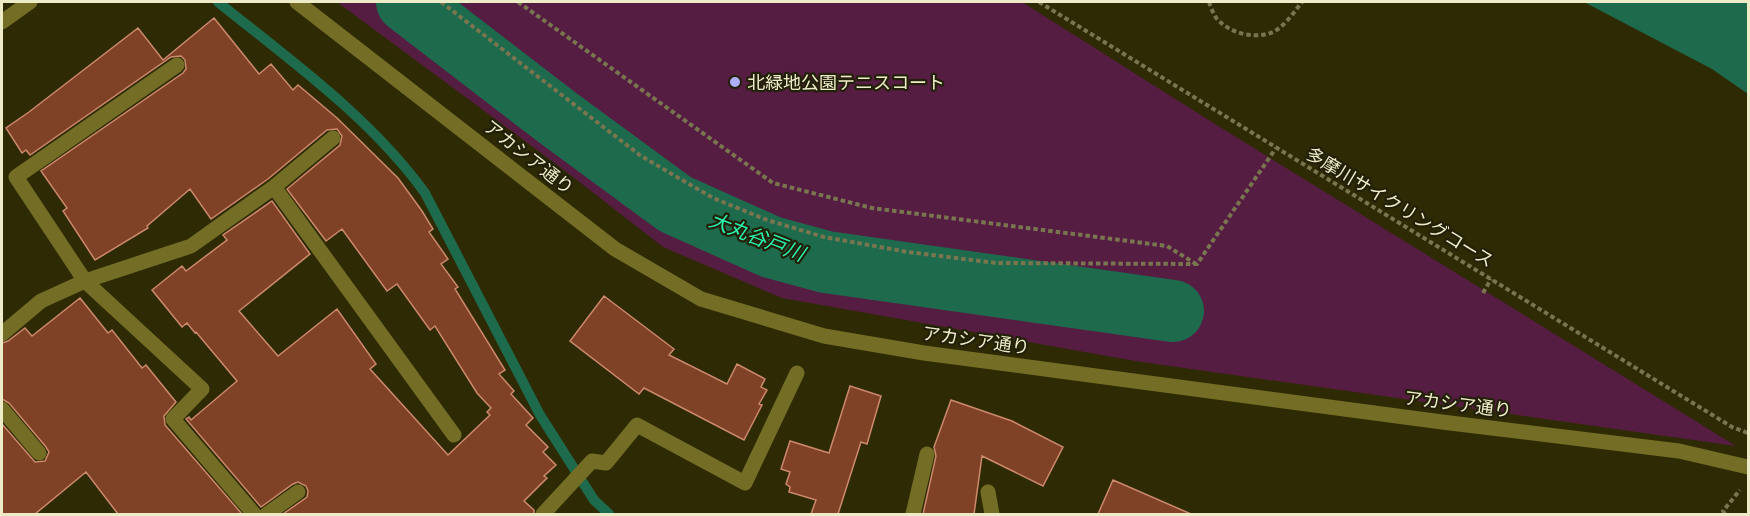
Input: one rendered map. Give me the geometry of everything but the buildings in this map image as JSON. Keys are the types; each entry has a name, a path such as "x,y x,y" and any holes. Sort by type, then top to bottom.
{"street":[{"path":"2,22 30,2"},
{"name":"アカシア通り","path":"297,2 615,249 701,299 824,336 924,353 1679,451 1749,467"},
{"path":"177,65 16,177 85,281 202,389 173,419 254,514"},
{"path":"2,334 41,301 85,281 191,246 273,187 333,138"},
{"path":"273,187 454,435"},
{"path":"543,514 592,460 606,463 637,425 745,483 797,373"},
{"path":"2,409 39,453"},
{"path":"913,514 927,454"},
{"path":"267,514 298,492"},
{"path":"988,492 992,514"}],"path":[{"path":"441,2 641,156 713,198 767,220 834,239 908,252 996,263 1197,264"},
{"path":"518,2 773,183 872,208 1167,246 1197,264"},
{"name":"多摩川サイクリングコース","path":"1039,2 1732,427 1749,433"},
{"path":"1209,2 1216,18 1232,31 1254,35 1273,32 1285,23 1302,2"},
{"path":"1197,264 1276,148"},
{"path":"1484,293 1491,279"},
{"path":"1725,514 1723,511 1742,488"}],"shaded area":[{"path":"337,2 1022,2 1736,446 1135,361 782,298 663,247 564,170"},
{"path":"1584,2 1748,2 1748,94 1712,69"}],"waterway":[{"path":"218,2 301,68 355,115 404,166 425,193 540,415 594,500 609,514"},
{"name":"大丸谷戸川","path":"407,2 675,204 771,247 826,262 1173,311"}],"place":[{"name":"北緑地公園テニスコート","path":"735,82"}]}
